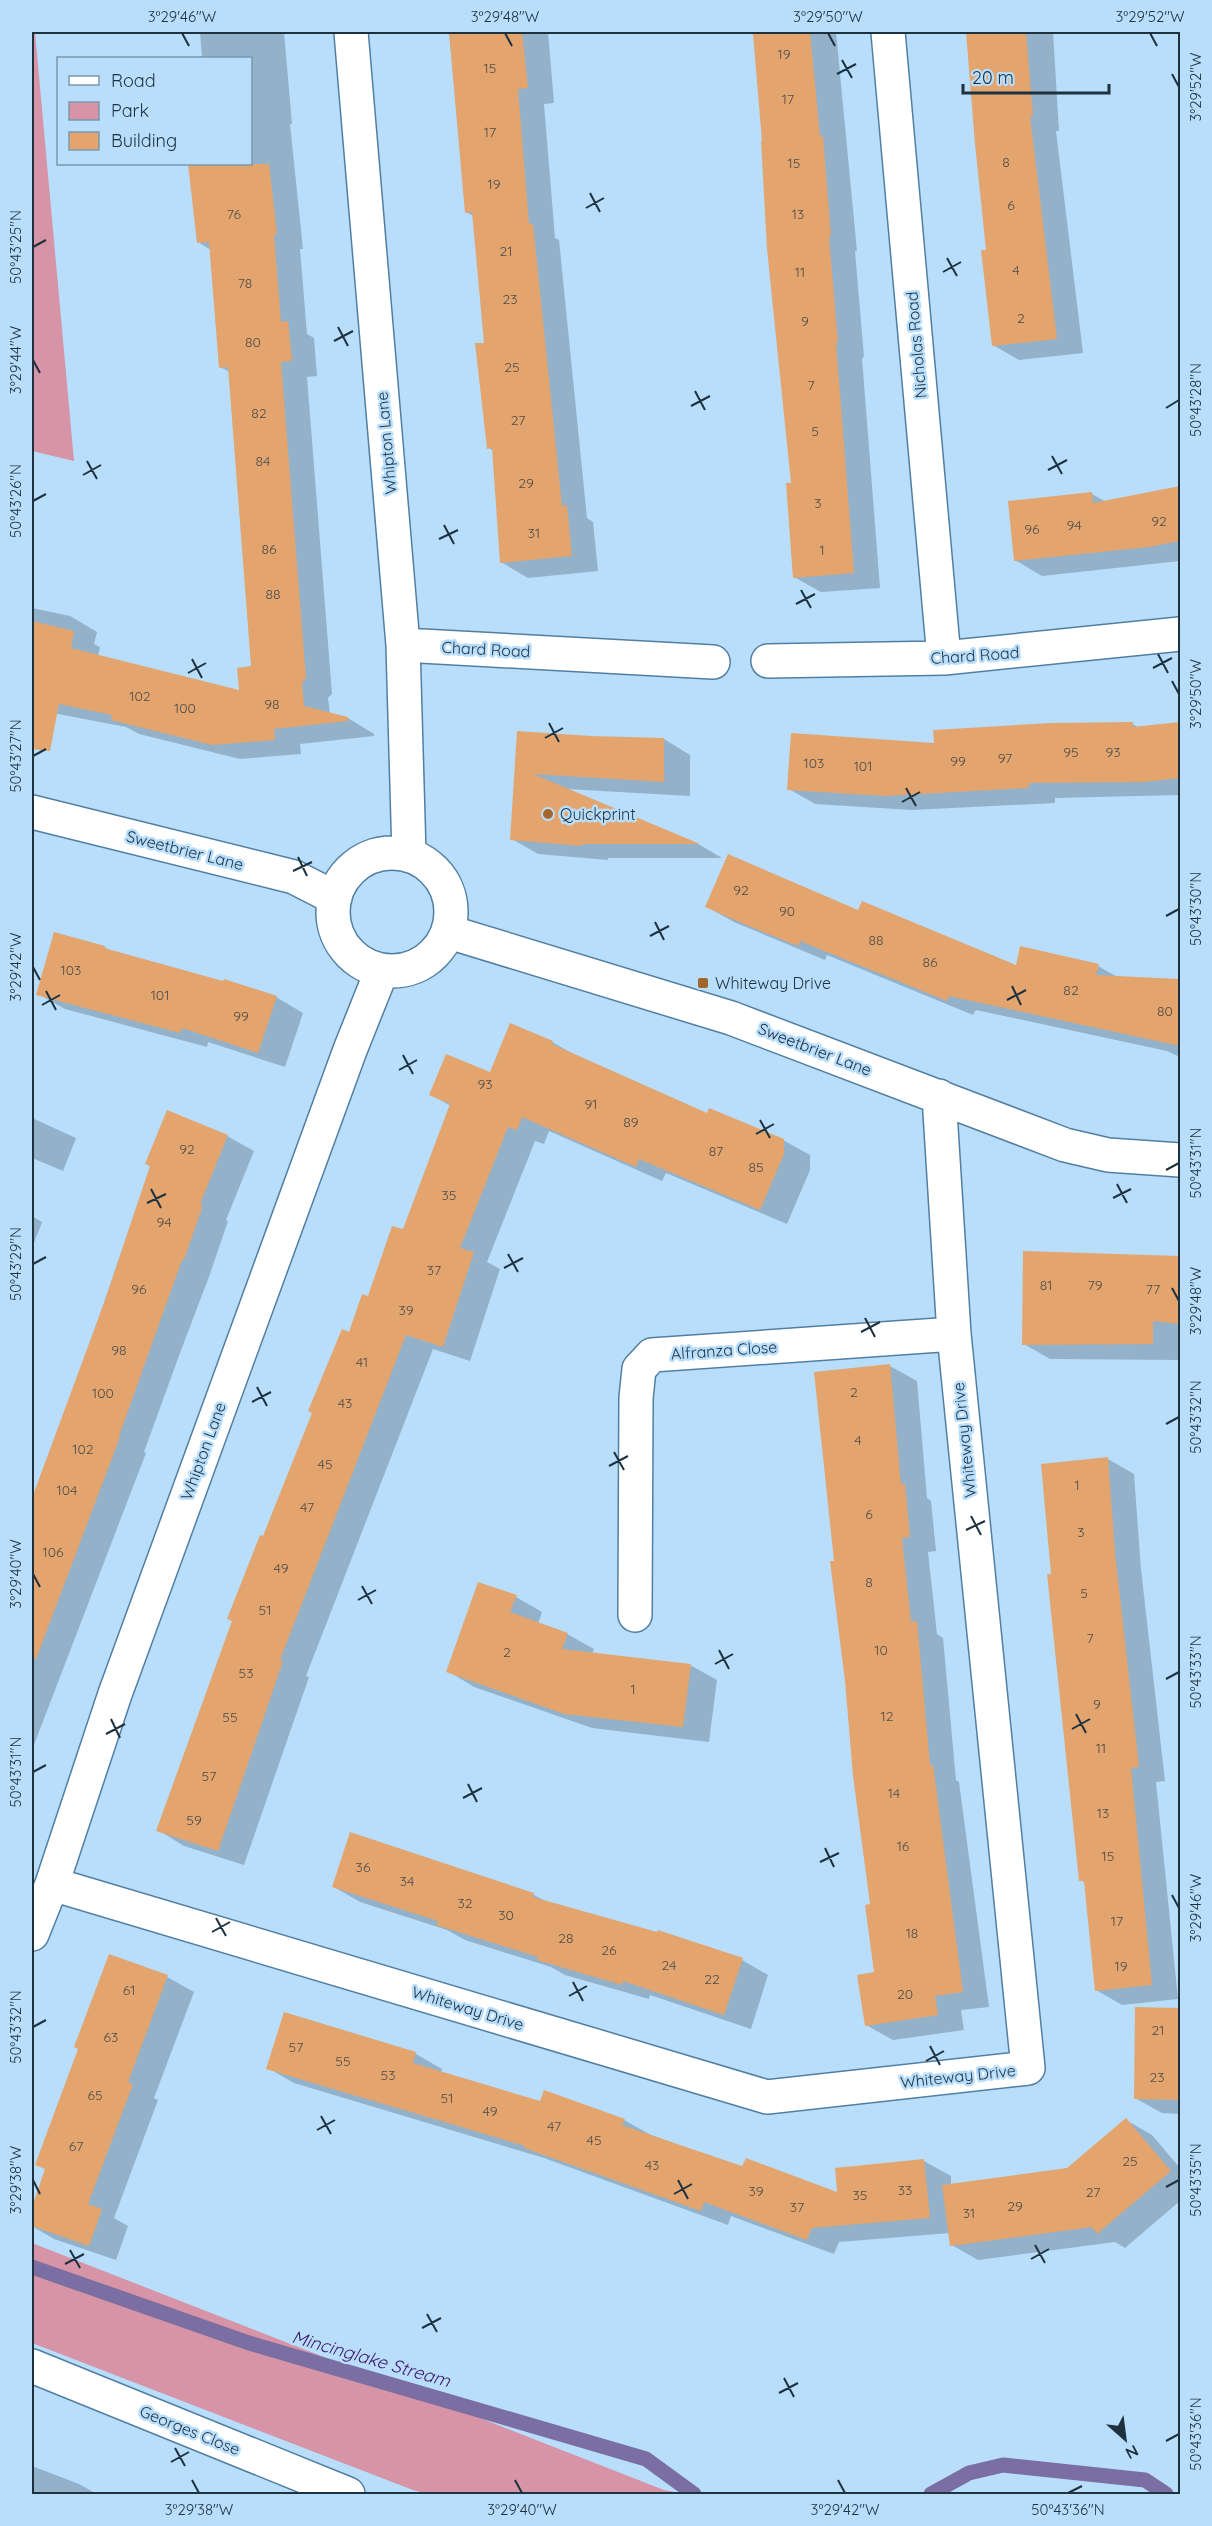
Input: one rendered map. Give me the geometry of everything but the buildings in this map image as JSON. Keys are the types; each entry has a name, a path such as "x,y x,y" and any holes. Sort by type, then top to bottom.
{"street":[{"name":"Whipton Lane","path":"351,32 403,645 409,855"},
{"name":"Nicholas Road","path":"888,32 944,658"},
{"name":"Chard Road","path":"768,662 944,658 1180,634"},
{"name":"Chard Road","path":"403,645 713,662"},
{"name":"Sweetbrier Lane","path":"32,812 294,877 335,898"},
{"path":"390,852 409,855 427,863 441,877 449,894 452,913 449,932 438,950 422,963 403,970 382,970 364,964 349,952 338,936 333,917 335,898 342,880 355,866 372,856 390,852"},
{"name":"Sweetbrier Lane","path":"449,932 731,1018 1065,1145 1108,1155 1180,1160"},
{"name":"Whipton Lane","path":"32,1934 52,1884 115,1694 350,1050 382,970"},
{"name":"Whiteway Drive","path":"52,1884 767,2097 1028,2068 954,1334 939,1096"},
{"name":"Alfranza Close","path":"635,1615 636,1398 639,1369 652,1355 954,1334"},
{"name":"Georges Close","path":"32,2366 348,2494"}],"green space":[{"path":"32,32 35,32 74,461 32,451"},
{"path":"32,2243 664,2490 685,2494 428,2494 413,2490 32,2343"}],"waterway":[{"name":"Mincinglake Stream","path":"32,2267 249,2343 646,2459 694,2494"},
{"name":"Mincinglake Stream","path":"931,2494 969,2473 1003,2465 1145,2480 1166,2494"}],"place":[{"name":"Quickprint","path":"548,814"},
{"name":"Whiteway Drive","path":"703,983"}]}
